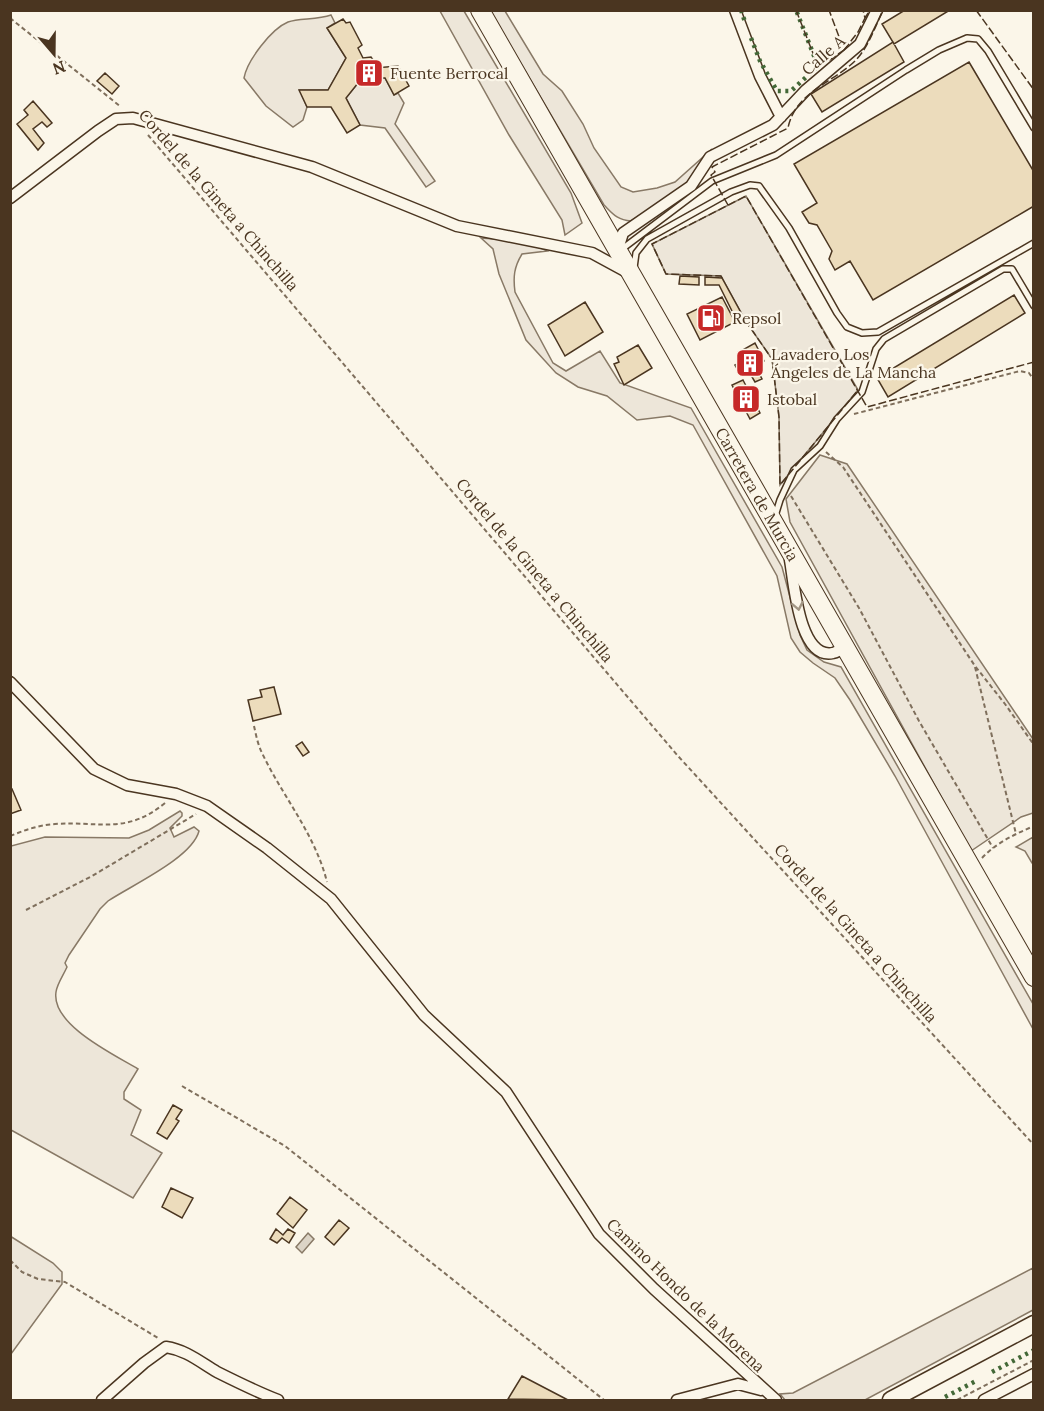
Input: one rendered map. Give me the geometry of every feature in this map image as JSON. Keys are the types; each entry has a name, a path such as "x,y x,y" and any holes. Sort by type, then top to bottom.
{"highway":[{"name":"Carretera de Murcia","path":"480,10 1034,977"}],"main road":[{"path":"891,1401 1034,1324"},
{"path":"915,1401 1034,1337"}],"street":[{"path":"735,10 760,76 781,117"},
{"name":"Calle A","path":"618,250 623,233 691,186 710,157 772,125 806,90 860,44 877,10"},
{"path":"10,198 116,119 133,118 312,167 457,226 592,253 633,276"},
{"path":"789,548 802,626 811,644 820,652 833,653 845,647"},
{"name":"Camino Hondo de la Morena","path":"10,682 94,769 127,785 176,795 207,807 267,848 331,899 424,1015 506,1092 599,1234 654,1289 776,1401"},
{"path":"102,1401 144,1363 166,1347 177,1348 190,1354 227,1377 278,1401"},
{"path":"988,1400 1034,1374"},
{"path":"677,1401 738,1384 764,1391"}],"lane":[{"path":"618,250 712,181 776,155 906,70 939,50 967,38 978,39 988,51 1034,128"},
{"path":"633,276 636,253 647,239 731,192 750,185 759,186 771,201 847,327 862,333 878,332 1034,243"},
{"path":"773,521 794,470 820,446 837,419 862,392 876,349 884,339 1003,269 1012,269 1034,306"}],"path":[{"name":"Cordel de la Gineta a Chinchilla","path":"10,18 133,118 678,756 1034,1145"},
{"path":"837,419 1020,371 1029,373 1034,380"},
{"path":"820,446 843,467 975,666 1034,745"},
{"path":"786,486 859,609 919,721 993,848"},
{"path":"975,666 1016,834"},
{"path":"254,726 260,751 322,863 331,899"},
{"path":"10,836 32,827 55,824 129,823 151,814 176,795"},
{"path":"27,910 161,837 207,807"},
{"path":"972,868 993,848 1034,826"},
{"path":"986,854 989,859"},
{"path":"182,1086 285,1146 604,1401"},
{"path":"10,1260 22,1272 38,1279 65,1282 156,1335 166,1347"},
{"path":"957,1401 1034,1360"}],"shaded area":[{"path":"440,11 464,11 571,193 582,223 565,235 562,220 509,135"},
{"path":"490,11 505,11 543,74 562,91 583,124 594,148 621,187 633,192 675,182 712,149 683,188 631,221 613,214 604,205"},
{"path":"331,15 335,23 327,28 346,58 328,90 300,90 307,107 303,120 293,127 266,106 244,78 246,71 261,46 281,26 292,21"},
{"path":"362,78 385,78 394,95 398,93 404,103 395,124 435,181 426,187 385,128 360,125 346,98"},
{"path":"746,196 858,390 780,485 779,417 772,359 745,320 721,276 666,274 652,244"},
{"path":"481,238 523,243 547,251 522,254 516,268 514,282 515,292 553,363 566,371 600,351 620,383 691,408 782,567 800,635 807,650 824,662 841,667 1033,1004 1033,1029 895,776 850,700 835,678 800,652 791,638 777,576 693,425 670,416 637,420 607,396 578,387 556,373 526,340 499,274 493,249"},
{"path":"820,455 847,464 1033,739 1033,813 1021,817 971,851 790,522 786,499"},
{"path":"180,811 182,816 170,828 174,837 194,827 199,831 194,841 173,861 108,901 100,909 69,955 65,963 67,967 56,992 57,1004 63,1016 74,1027 86,1038 138,1069 124,1092 124,1099 141,1110 131,1135 162,1153 133,1198 11,1130 11,846 45,837 129,838 149,830"},
{"path":"1033,837 1032,863 1025,851 1016,847"},
{"path":"308,1233 314,1239 302,1253 296,1247"},
{"path":"10,1236 53,1263 62,1272 62,1284 11,1354"},
{"path":"1033,1268 1033,1310 865,1400 785,1400 780,1394 793,1393"}],"building":[{"path":"905,10 950,10 894,44 882,24"},
{"name":"Fuente Berrocal","path":"343,19 346,23 350,22 362,45 358,48 363,58 371,57 376,64 375,68 398,66 409,86 394,95 385,78 362,78 346,98 360,125 347,133 331,107 307,107 299,90 328,90 346,58 327,28"},
{"path":"893,42 904,62 822,112 811,94"},
{"path":"969,62 1034,172 1034,206 873,300 850,261 835,270 829,259 832,251 817,225 809,223 802,212 817,203 794,164"},
{"path":"105,73 119,86 112,94 97,81"},
{"path":"33,101 52,123 47,127 42,122 33,129 44,143 38,150 17,124 28,115 24,110"},
{"path":"680,276 699,277 699,285 679,284"},
{"path":"705,277 722,278 745,320 738,323 719,285 705,285"},
{"path":"1014,295 1025,313 888,397 877,378"},
{"name":"Repsol","path":"722,297 735,322 700,340 687,314"},
{"path":"585,302 603,332 565,356 548,325"},
{"name":"Lavadero Los Ángeles de La Mancha","path":"755,343 764,361 755,366 762,379 755,382 748,370 740,374 735,365 743,361 739,352"},
{"path":"638,345 652,368 624,385 614,364 619,362 617,357"},
{"name":"Istobal","path":"743,380 760,413 750,419 732,385"},
{"path":"274,687 281,714 253,721 248,700 262,697 260,690"},
{"path":"302,742 309,752 303,756 296,746"},
{"path":"12,789 21,810 10,814 10,790"},
{"path":"173,1105 182,1110 176,1119 179,1121 167,1139 157,1133"},
{"path":"171,1188 193,1198 182,1218 162,1207"},
{"path":"290,1197 307,1210 293,1228 277,1214"},
{"path":"339,1220 349,1228 334,1245 325,1237"},
{"path":"276,1229 283,1235 288,1229 295,1233 289,1243 282,1238 277,1243 270,1239"},
{"path":"522,1376 568,1400 508,1399"}],"hedge":[{"path":"741,10 745,22"},
{"path":"751,38 760,61 777,91 791,91 818,66 796,10"},
{"path":"992,1372 1034,1350"},
{"path":"945,1397 976,1381"}],"fence":[{"path":"796,10 818,66 823,57 830,60 844,50 829,10"},
{"path":"844,50 858,32 865,18 863,10"},
{"path":"865,16 865,18 870,10"},
{"path":"728,205 711,175 715,172 712,167 788,128 798,105 861,55 883,10"},
{"path":"976,10 1034,90"},
{"path":"722,278 721,276 666,274 652,244 746,196 867,407 1034,362"},
{"path":"745,320 772,359 779,417 780,485 858,390"}],"place":[{"name":"Fuente Berrocal","path":"369,73"},
{"name":"Repsol","path":"711,318"},
{"name":"Lavadero Los Ángeles de La Mancha","path":"750,363"},
{"name":"Istobal","path":"746,399"}]}
